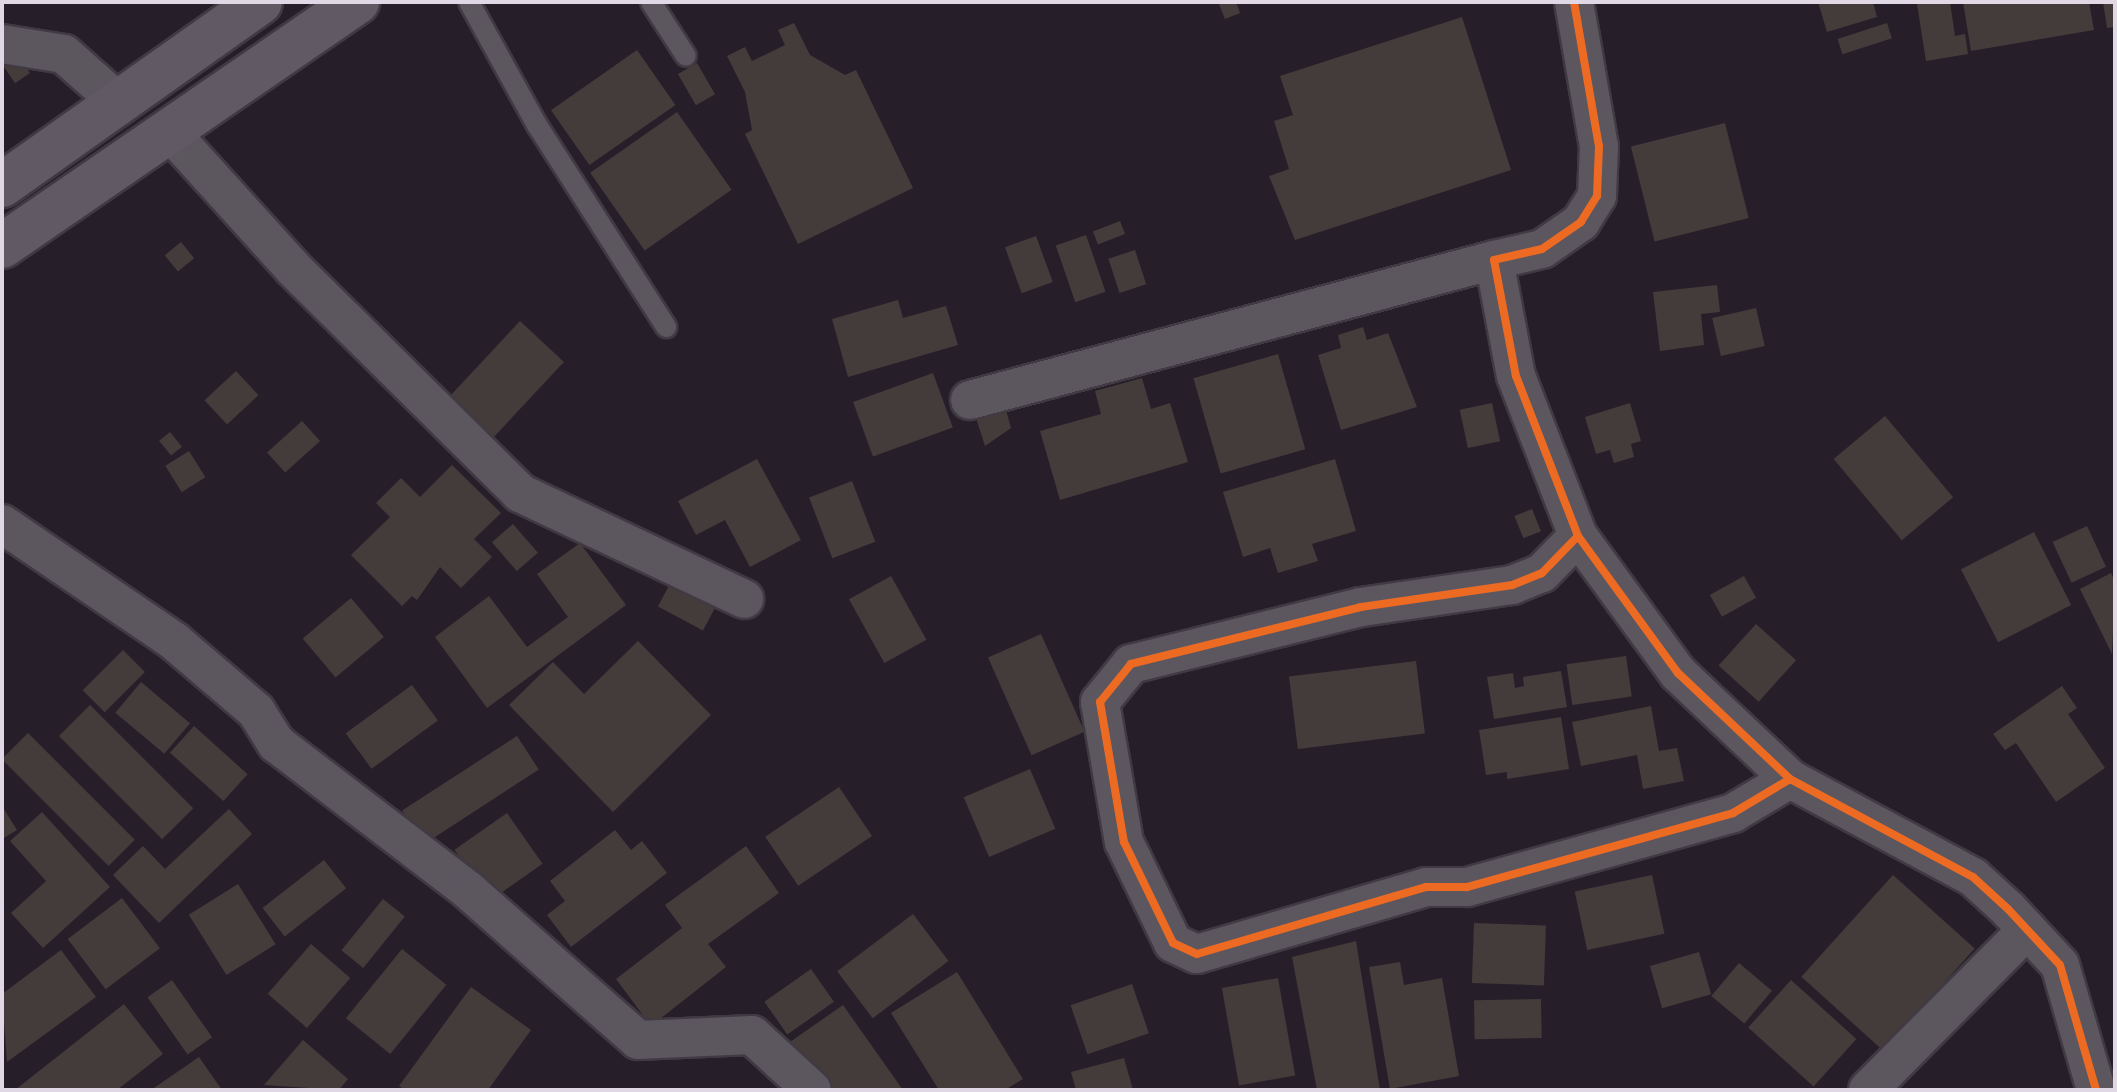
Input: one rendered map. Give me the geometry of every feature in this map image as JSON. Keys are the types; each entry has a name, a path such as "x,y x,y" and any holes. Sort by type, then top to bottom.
{"main road":[{"path":"2,185 260,2"},
{"path":"2,246 171,133 357,2"}],"street":[{"path":"970,400 1542,249 1581,222 1597,196 1599,146 1574,2"},
{"path":"2,44 64,54 118,102"},
{"path":"171,133 293,268 520,493 744,599"},
{"path":"1494,260 1516,376 1578,536 1678,673 1790,779 1973,877 2060,965 2096,1090"},
{"path":"2,524 174,641 256,711 277,744 469,891 638,1040 752,1035 812,1090"},
{"path":"1578,536 1542,573 1512,585 1361,607 1131,664 1100,702 1124,842 1173,943 1197,954 1426,887 1467,887 1733,813 1790,779"},
{"path":"1868,1090 2027,930"}],"lane":[{"path":"469,2 537,125 666,327"},
{"path":"651,2 686,56"}],"building":[{"path":"1218,2 1236,2 1240,13 1225,19"},
{"path":"1818,2 1873,2 1877,17 1827,32"},
{"path":"1950,2 1955,36 1965,34 1968,54 1926,61 1917,4"},
{"path":"1963,2 2089,2 2094,30 1971,51"},
{"path":"2103,2 2115,2 2115,27 2107,28"},
{"path":"1462,17 1511,170 1295,240 1269,176 1289,169 1274,121 1293,115 1280,76"},
{"path":"794,23 810,55 845,75 856,70 913,188 798,244 745,134 752,130 745,92 727,56 745,47 752,61 785,45 778,30"},
{"path":"1887,23 1892,38 1842,54 1838,39"},
{"path":"637,50 675,105 589,165 551,110"},
{"path":"17,54 30,73 15,83 2,64"},
{"path":"697,63 715,94 696,105 678,74"},
{"path":"677,112 731,190 645,251 590,173"},
{"path":"1725,123 1749,218 1655,242 1631,146"},
{"path":"1120,221 1125,234 1098,244 1093,231"},
{"path":"1086,235 1106,292 1075,302 1056,245"},
{"path":"1036,236 1053,282 1022,293 1005,247"},
{"path":"181,242 194,258 178,272 165,255"},
{"path":"1135,250 1146,284 1119,293 1108,259"},
{"path":"1717,285 1720,312 1701,314 1704,345 1660,351 1653,292"},
{"path":"898,300 903,318 946,306 958,345 848,377 832,319"},
{"path":"1756,308 1765,346 1721,356 1712,318"},
{"path":"520,321 564,362 492,439 448,399"},
{"path":"1363,327 1367,340 1388,333 1417,407 1341,430 1318,355 1341,348 1338,335"},
{"path":"1278,354 1305,449 1221,473 1193,378"},
{"path":"236,371 259,395 227,424 205,400"},
{"path":"933,373 953,428 873,457 853,402"},
{"path":"1142,378 1151,409 1170,403 1188,462 1060,500 1040,431 1101,414 1095,391"},
{"path":"1492,403 1500,441 1468,448 1460,410"},
{"path":"1630,403 1641,441 1631,444 1634,457 1614,463 1610,450 1596,454 1585,417"},
{"path":"1006,410 1011,428 985,446 976,418"},
{"path":"1885,416 1953,497 1902,540 1834,459"},
{"path":"302,421 320,441 285,473 267,452"},
{"path":"170,432 182,447 171,456 159,441"},
{"path":"189,451 205,477 182,492 165,466"},
{"path":"757,459 801,540 750,567 725,520 696,535 678,501"},
{"path":"1335,459 1356,531 1312,544 1318,561 1278,573 1270,548 1243,557 1223,492"},
{"path":"452,465 501,513 474,539 492,557 461,588 440,567 417,600 412,596 402,606 351,555 390,517 376,503 401,478 420,497"},
{"path":"852,481 875,542 832,558 809,497"},
{"path":"1532,509 1541,531 1523,538 1514,516"},
{"path":"513,524 538,553 517,571 492,542"},
{"path":"2087,526 2106,567 2072,583 2053,542"},
{"path":"2034,532 2071,605 1998,642 1961,569"},
{"path":"580,543 626,605 487,708 435,637 489,596 527,647 568,617 537,574"},
{"path":"2111,573 2115,582 2112,654 2080,589"},
{"path":"891,576 926,640 884,663 849,599"},
{"path":"1744,576 1756,598 1722,617 1710,595"},
{"path":"672,580 717,604 703,630 658,606"},
{"path":"351,598 384,637 336,678 303,638"},
{"path":"1756,624 1796,660 1759,702 1719,666"},
{"path":"1041,634 1085,732 1032,755 988,658"},
{"path":"638,641 711,715 613,812 509,705 553,662 584,694"},
{"path":"123,650 145,672 105,712 83,690"},
{"path":"1626,656 1632,697 1572,705 1567,664"},
{"path":"1416,661 1425,733 1298,749 1289,677"},
{"path":"1561,671 1567,707 1494,719 1487,677 1513,673 1515,688 1524,686 1523,677"},
{"path":"141,682 190,723 164,754 115,713"},
{"path":"412,685 438,721 372,769 346,733"},
{"path":"2062,686 2077,708 2068,714 2105,768 2056,802 2016,743 2005,750 1993,734"},
{"path":"90,705 193,808 162,839 59,736"},
{"path":"1651,706 1659,751 1677,748 1684,781 1643,789 1637,755 1581,766 1572,722"},
{"path":"1561,717 1569,769 1507,779 1507,772 1486,775 1479,730"},
{"path":"194,726 248,774 223,801 170,753"},
{"path":"28,733 135,840 109,866 2,759"},
{"path":"517,736 539,770 424,844 402,811"},
{"path":"1030,769 1055,829 989,857 964,797"},
{"path":"839,787 872,836 798,886 765,837"},
{"path":"2,806 17,830 2,839"},
{"path":"229,809 252,834 159,923 113,875 143,846 165,869"},
{"path":"42,812 110,887 43,948 11,913 46,881 10,841"},
{"path":"507,813 543,864 490,900 455,850"},
{"path":"615,830 631,850 642,841 667,873 571,947 547,915 565,901 550,881"},
{"path":"746,846 779,893 708,944 726,967 651,1026 616,979 682,928 665,905"},
{"path":"324,860 346,888 285,936 263,908"},
{"path":"1652,875 1664,934 1587,950 1575,891"},
{"path":"1893,875 1975,949 1883,1050 1801,977"},
{"path":"238,884 276,944 226,975 189,915"},
{"path":"122,898 160,948 106,989 68,939"},
{"path":"383,899 405,917 363,968 341,950"},
{"path":"913,914 949,961 873,1018 837,971"},
{"path":"1474,923 1546,926 1544,985 1472,983"},
{"path":"1356,941 1380,1090 1317,1090 1292,957"},
{"path":"311,944 350,978 307,1028 268,994"},
{"path":"402,949 446,985 390,1054 346,1018"},
{"path":"61,950 96,997 7,1062 2,994"},
{"path":"1699,952 1711,994 1662,1008 1650,966"},
{"path":"1400,962 1404,985 1442,978 1459,1076 1390,1089 1369,967"},
{"path":"1739,963 1772,991 1744,1024 1711,996"},
{"path":"811,969 834,1002 787,1034 764,1002"},
{"path":"957,972 1023,1079 1005,1090 939,1090 891,1013"},
{"path":"1278,978 1295,1075 1239,1085 1222,988"},
{"path":"172,980 212,1037 188,1055 147,997"},
{"path":"1791,980 1856,1039 1814,1086 1748,1028"},
{"path":"1132,984 1149,1033 1087,1054 1071,1005"},
{"path":"471,987 531,1030 488,1090 405,1090 399,1086"},
{"path":"1541,999 1542,1038 1475,1039 1474,1000"},
{"path":"124,1004 163,1054 117,1090 15,1090"},
{"path":"843,1005 903,1090 823,1090 790,1042"},
{"path":"303,1040 348,1079 339,1090 264,1085"},
{"path":"199,1057 222,1090 151,1090"},
{"path":"1124,1058 1133,1090 1076,1090 1071,1072"}],"cycle path":[{"path":"1574,2 1599,146 1597,196 1581,222 1542,249 1494,260 1516,376 1578,536 1678,673 1790,779 1973,877 2008,909 2060,965 2096,1090"},
{"path":"1578,536 1542,573 1512,585 1361,607 1131,664 1100,702 1124,842 1173,943 1197,954 1426,887 1467,887 1733,813 1790,779"}]}
